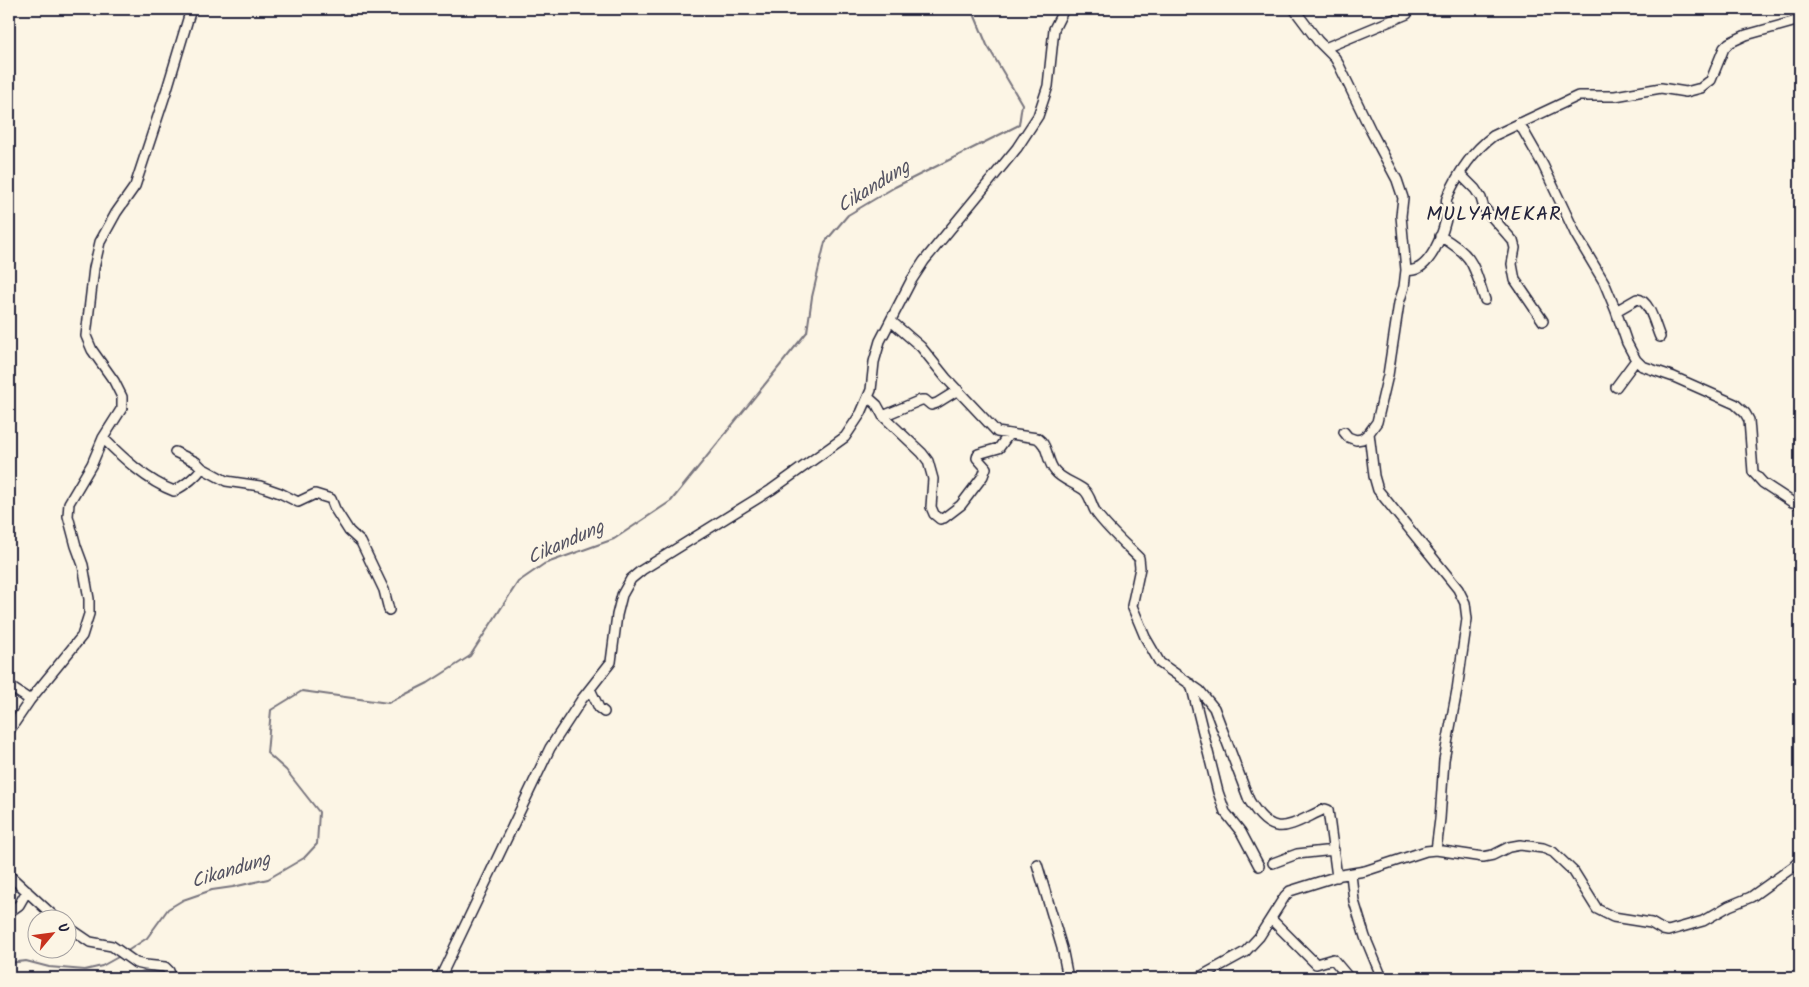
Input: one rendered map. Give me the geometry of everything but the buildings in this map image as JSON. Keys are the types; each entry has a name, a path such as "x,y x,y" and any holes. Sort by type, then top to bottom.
{"street":[{"path":"9,731 30,700 82,636 89,614 89,600 83,564 68,516 69,503 92,464 103,438 122,408 122,397 114,381 92,350 86,336 94,268 100,242 116,213 135,186 167,89 190,9"},
{"path":"440,978 535,776 557,734 611,662 622,595 631,579 642,570 772,490 832,447 849,432 861,413 871,390 877,349 911,281 924,261 1000,171 1038,116 1048,86 1054,30 1064,9"},
{"path":"1294,9 1318,41 1340,65 1367,123 1397,180 1403,198 1402,224 1406,270 1386,383 1377,422 1362,439 1356,440 1348,437 1344,432"},
{"path":"1325,48 1407,14"},
{"path":"1406,270 1416,270 1425,264 1435,252 1447,213 1446,200 1482,145 1492,136 1578,96 1615,96 1661,88 1679,92 1693,91 1701,88 1711,80 1724,48 1729,43 1746,35 1800,20"},
{"path":"1519,123 1543,165 1576,235 1604,282 1627,343 1636,360 1642,366 1674,377 1735,404 1745,413 1748,420 1753,472 1763,483 1792,502 1800,504"},
{"path":"1461,175 1475,189 1481,198 1484,208 1513,241 1515,248 1512,264 1515,280 1542,321"},
{"path":"1440,236 1466,255 1473,263 1485,300"},
{"path":"1616,311 1637,299 1641,299 1650,312 1660,337"},
{"path":"891,321 921,346 946,378 997,432 1037,438 1042,441 1055,471 1085,491 1095,512 1128,549 1139,558 1140,568 1132,606 1136,618 1160,663 1200,691 1214,708 1249,800 1259,815 1271,825 1281,826 1294,824 1327,809 1334,850 1336,877"},
{"path":"1616,386 1636,360"},
{"path":"883,416 923,400 930,405 937,403 958,390"},
{"path":"868,397 876,404 883,416 928,461 933,479 931,507 934,514 940,518 944,518 960,505 982,476 985,466 977,458 978,454 999,448 1010,434"},
{"path":"1369,433 1374,476 1378,490 1458,588 1465,603 1467,619 1458,690 1444,760 1436,850"},
{"path":"103,438 124,458 150,477 174,491 197,475 202,468"},
{"path":"175,452 196,462 202,468 226,481 260,486 298,502 315,494 331,499 334,509 349,531 361,542 384,590 389,610"},
{"path":"1191,684 1218,792 1225,812 1241,832 1259,866"},
{"path":"9,686 30,700"},
{"path":"590,689 599,708 604,712"},
{"path":"1198,978 1245,952 1259,937 1284,896 1290,891 1336,877 1365,871 1426,851 1436,850 1483,857 1520,845 1543,848 1552,852 1574,872 1597,909 1613,917 1651,923 1668,931 1703,921 1729,906 1751,897 1800,860"},
{"path":"1272,863 1297,854 1334,850"},
{"path":"1037,864 1062,948 1068,978"},
{"path":"1351,874 1354,901 1382,978"},
{"path":"9,875 47,910"},
{"path":"9,912 19,905 27,891"},
{"path":"1271,918 1316,964 1333,959 1349,978"},
{"path":"78,934 90,942 112,946 136,963 165,967 169,971 171,978"}],"waterway":[{"name":"Cikandung","path":"126,952 147,938 168,909 183,900 212,890 268,879 304,858 317,844 319,812 286,770 267,753 271,710 302,691 388,703 428,683 470,656 518,582 544,564 614,539 671,501 807,332 812,297 825,242 848,215 895,187 1019,125 1022,104 987,45 972,9"},
{"name":"Cikandung","path":"9,963 26,961 49,967 85,970 102,966 120,956"}],"district":[{"name":"MULYAMEKAR","path":"1494,215"}]}
